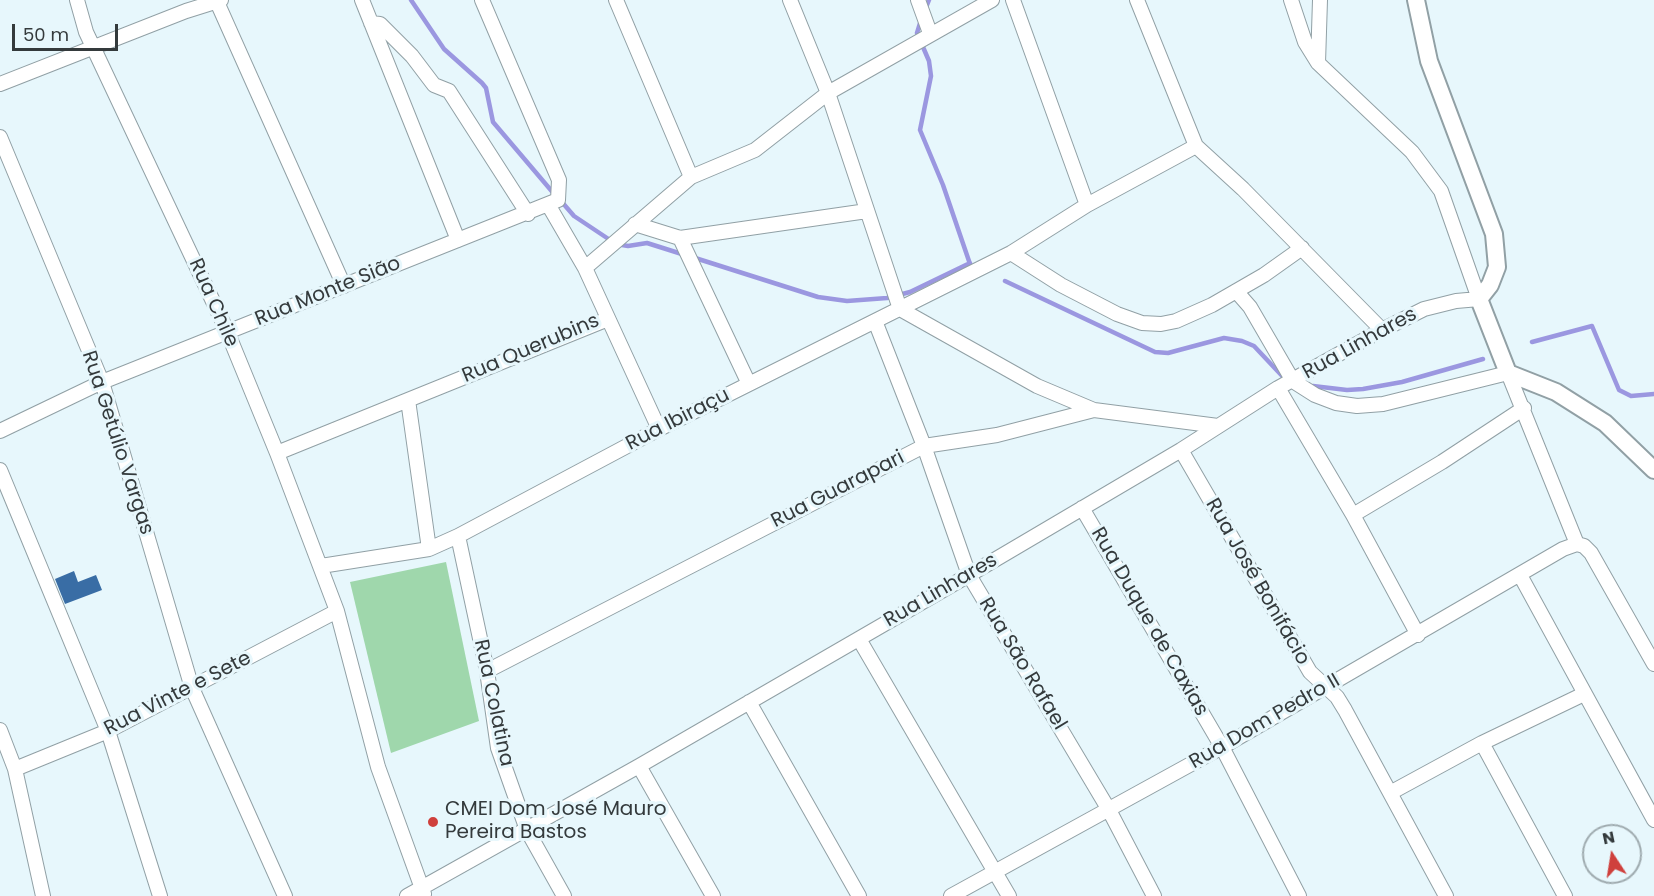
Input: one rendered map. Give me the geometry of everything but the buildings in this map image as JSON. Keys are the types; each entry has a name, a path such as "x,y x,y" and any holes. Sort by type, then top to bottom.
{"street":[{"name":"Rua Chile","path":"77,0 86,32 95,45 227,332 321,566 337,611 378,767 423,892"},
{"path":"362,0 458,240"},
{"path":"482,0 559,180 554,203"},
{"path":"616,0 692,177"},
{"path":"790,0 828,93 900,309 1037,386 1094,410"},
{"path":"918,0 930,33"},
{"path":"585,268 692,177 755,150 828,93 930,33 992,0"},
{"path":"1013,0 1087,205"},
{"path":"1137,0 1196,146 1243,189 1382,330"},
{"path":"1290,0 1305,42 1318,63 1412,152 1441,191 1479,299 1577,544 1584,546 1591,553 1654,664"},
{"path":"1318,63 1320,0"},
{"path":"1416,0 1429,61 1494,234 1497,267 1490,285 1479,299"},
{"path":"0,84 185,5 219,1 344,286"},
{"path":"371,23 380,24 412,56 434,85 449,91 528,214"},
{"name":"Rua Getúlio Vargas","path":"0,137 102,382 192,688 285,896"},
{"name":"Rua Ibiraçu","path":"459,536 659,429 1011,253 1087,205 1196,146"},
{"name":"Rua Monte Sião","path":"0,431 102,382 554,203"},
{"name":"Rua Querubins","path":"277,453 608,319 554,203"},
{"path":"635,224 680,238 867,211"},
{"path":"680,238 749,384"},
{"path":"1011,253 1061,285 1117,314 1142,323 1176,321 1236,291 1302,248"},
{"path":"1236,291 1250,307 1266,332 1293,381 1315,395 1336,403 1357,406 1410,399 1508,373 1556,392 1605,423 1654,470"},
{"name":"Rua Linhares","path":"407,896 423,892 859,639 1181,450 1278,388 1382,330 1424,309 1456,301 1479,299"},
{"path":"608,319 659,429"},
{"name":"Rua São Rafael","path":"875,321 924,446 969,575 1109,810 1154,896"},
{"path":"1278,388 1353,515 1418,635"},
{"path":"408,400 429,549"},
{"path":"1353,515 1442,462 1524,408"},
{"name":"Rua Guarapari","path":"487,671 924,446 997,435 1094,410 1218,426"},
{"name":"Rua José Bonifácio","path":"1181,450 1310,672 1345,710 1446,896"},
{"path":"0,470 108,731 160,896"},
{"name":"Rua Duque de Caxias","path":"1082,508 1222,747 1299,896"},
{"path":"321,566 429,549 459,536"},
{"name":"Rua Colatina","path":"459,536 487,671 498,747 527,830 564,896"},
{"name":"Rua Dom Pedro II","path":"951,896 1222,747 1563,549 1577,544"},
{"path":"1520,575 1654,820"},
{"name":"Rua Vinte e Sete","path":"15,769 108,731 337,611"},
{"path":"859,639 1009,896"},
{"path":"1390,793 1482,743 1584,694"},
{"path":"749,702 859,896"},
{"path":"0,730 15,769 42,896"},
{"path":"1482,743 1565,896"},
{"path":"639,766 713,896"}],"green space":[{"path":"446,562 479,721 391,753 350,582"}],"waterway":[{"path":"411,0 444,49 486,88 493,122 555,195"},
{"path":"925,10 929,0"},
{"path":"921,20 917,33 929,61 931,76 920,130 943,185 970,264"},
{"path":"561,201 574,216 616,244 628,246 647,243 685,255"},
{"path":"692,257 818,297 847,301 887,298 910,292 970,263"},
{"path":"1005,281 1155,352 1168,353 1224,338 1242,341 1254,346 1285,379"},
{"path":"1532,342 1592,326 1619,390 1631,396 1654,394"},
{"path":"1313,386 1347,390 1363,389 1402,382 1483,359"}],"place":[{"name":"CMEI Dom José Mauro Pereira Bastos","path":"433,822"}]}
